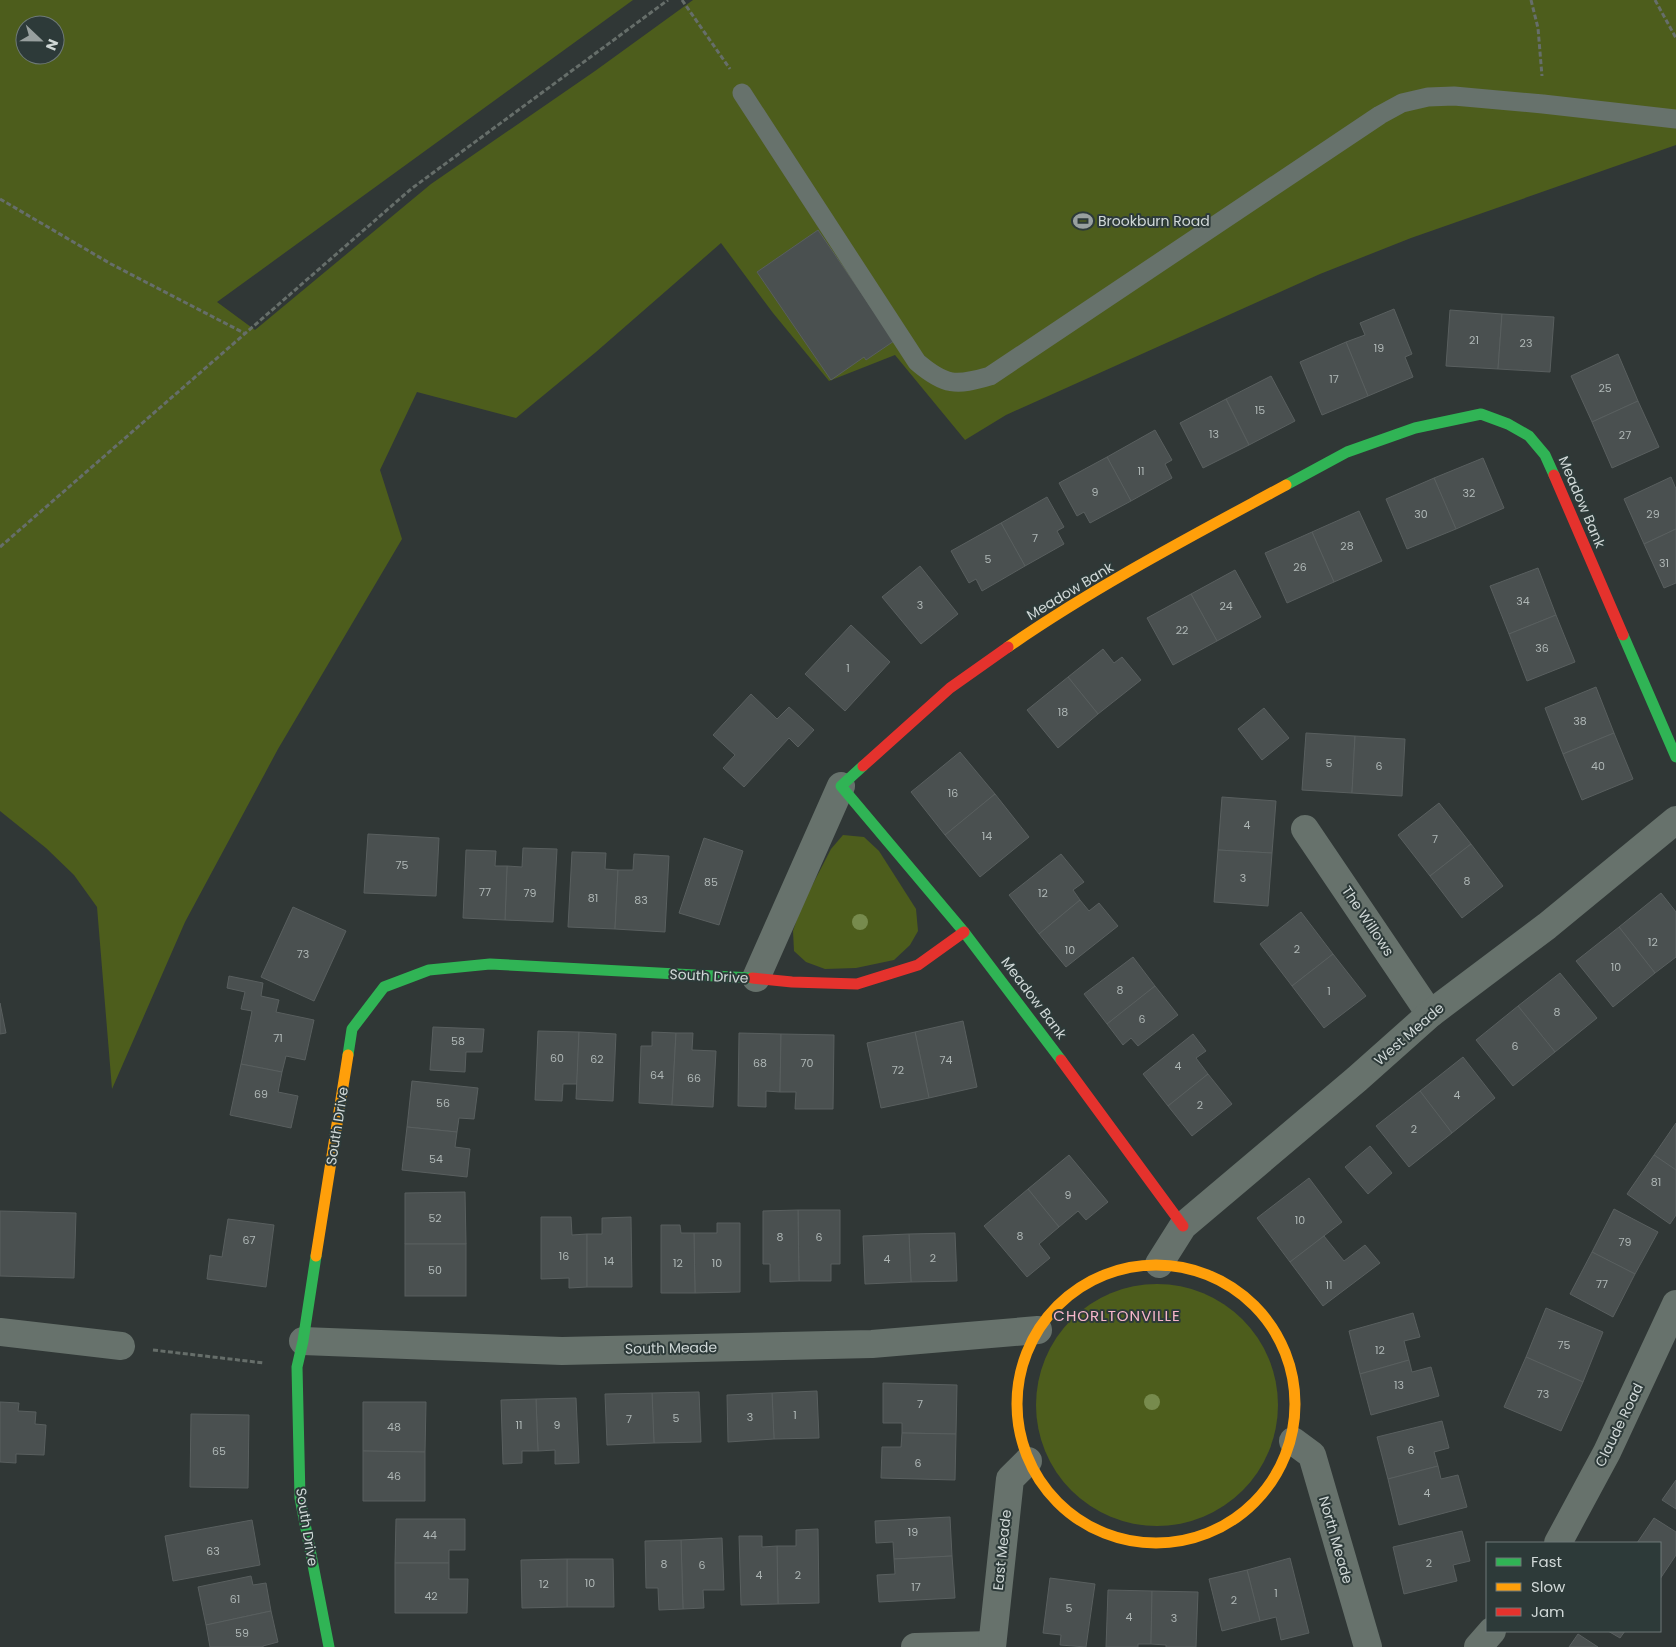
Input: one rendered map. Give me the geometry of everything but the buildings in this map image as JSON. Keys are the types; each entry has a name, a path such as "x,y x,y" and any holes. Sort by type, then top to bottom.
{"street":[{"name":"Meadow Bank","path":"1183,1226 1034,1022 964,932 841,786 950,688 1036,628 1156,556 1347,452 1415,428 1481,414 1508,424 1529,436 1545,455 1676,757"},
{"name":"South Drive","path":"756,978 841,786"},
{"name":"West Meade","path":"1159,1264 1183,1226 1357,1079 1430,1014 1548,926 1676,820"},
{"name":"The Willows","path":"1305,829 1430,1014"},
{"name":"South Drive","path":"329,1647 300,1498 297,1367 303,1340 352,1029 384,987 429,970 490,964 756,978 792,982 857,984 918,965 964,932"},
{"path":"1159,1264 1204,1272 1244,1294 1274,1328 1292,1370 1293,1440 1285,1458 1263,1494 1230,1523 1190,1540 1147,1543 1104,1534 1067,1511 1039,1479 1028,1461 1020,1434 1017,1402 1023,1364 1038,1330 1070,1294 1111,1272 1159,1264"},
{"name":"Claude Road","path":"1559,1542 1607,1452 1676,1304"},
{"name":"South Meade","path":"303,1340 562,1351 872,1344 1038,1330"},
{"path":"0,1332 121,1346"},
{"name":"North Meade","path":"1293,1440 1312,1455 1368,1647"},
{"name":"East Meade","path":"992,1646 1010,1479 1028,1461"},
{"path":"1478,1647 1491,1632"},
{"path":"915,1647 992,1646"}],"lane":[{"path":"742,93 917,362 934,377 950,383 968,383 990,376 1371,120 1402,103 1428,97 1454,96 1676,119"}],"path":[{"path":"1,545 411,189 668,0"},
{"path":"682,0 731,70 742,93"},
{"path":"1531,0 1538,28 1543,104"},
{"path":"1655,0 1676,38"},
{"path":"0,199 111,264 244,333"},
{"path":"121,1346 297,1367"}],"green space":[{"path":"0,0 633,0 217,302 255,330 431,184 595,71 693,0 1676,0 1676,145 1411,238 1320,274 1006,415 965,440 895,355 829,381 773,313 721,243 596,352 516,418 417,392 380,470 402,539 278,749 185,922 112,1089 97,907 74,875 46,848 0,811"},
{"path":"843,835 864,837 879,851 916,909 918,931 910,945 894,960 856,968 825,969 806,962 794,951 793,931 801,907 831,849"},
{"path":"1157,1284 1181,1287 1214,1299 1234,1312 1250,1328 1263,1348 1272,1370 1278,1405 1275,1429 1263,1462 1250,1482 1234,1498 1214,1511 1192,1520 1157,1526 1133,1523 1100,1511 1080,1498 1064,1482 1051,1462 1042,1440 1036,1405 1039,1381 1051,1348 1064,1328 1080,1312 1100,1299 1122,1290"}],"traffic: fast":[{"path":"1286,485 1347,452 1415,428 1481,414 1508,424 1529,436 1545,455 1554,475"},
{"path":"1623,635 1676,757"},
{"path":"863,766 841,786 964,932 1061,1060"},
{"path":"348,1055 352,1029 384,987 429,970 490,964 752,978"},
{"path":"316,1256 303,1341 297,1367 300,1498 329,1647"}],"traffic: slow":[{"path":"1008,647 1110,582 1286,485"},
{"path":"316,1256 348,1055"},
{"path":"1156,1265 1183,1268 1209,1276 1233,1289 1254,1306 1271,1327 1284,1351 1292,1377 1295,1404 1292,1431 1284,1457 1271,1481 1254,1502 1233,1519 1209,1532 1183,1540 1156,1543 1129,1540 1103,1532 1079,1519 1058,1502 1041,1481 1028,1457 1020,1431 1017,1404 1020,1377 1028,1351 1041,1327 1058,1306 1079,1289 1103,1276 1129,1268 1156,1265"}],"traffic: jam":[{"path":"1554,475 1623,635"},
{"path":"863,766 950,688 1008,647"},
{"path":"752,978 792,982 857,984 918,965 964,932"},
{"path":"1061,1060 1183,1226"}],"place":[{"name":"Brookburn Road","path":"1083,221"}],"district":[{"name":"CHORLTONVILLE","path":"1117,1316"}]}
